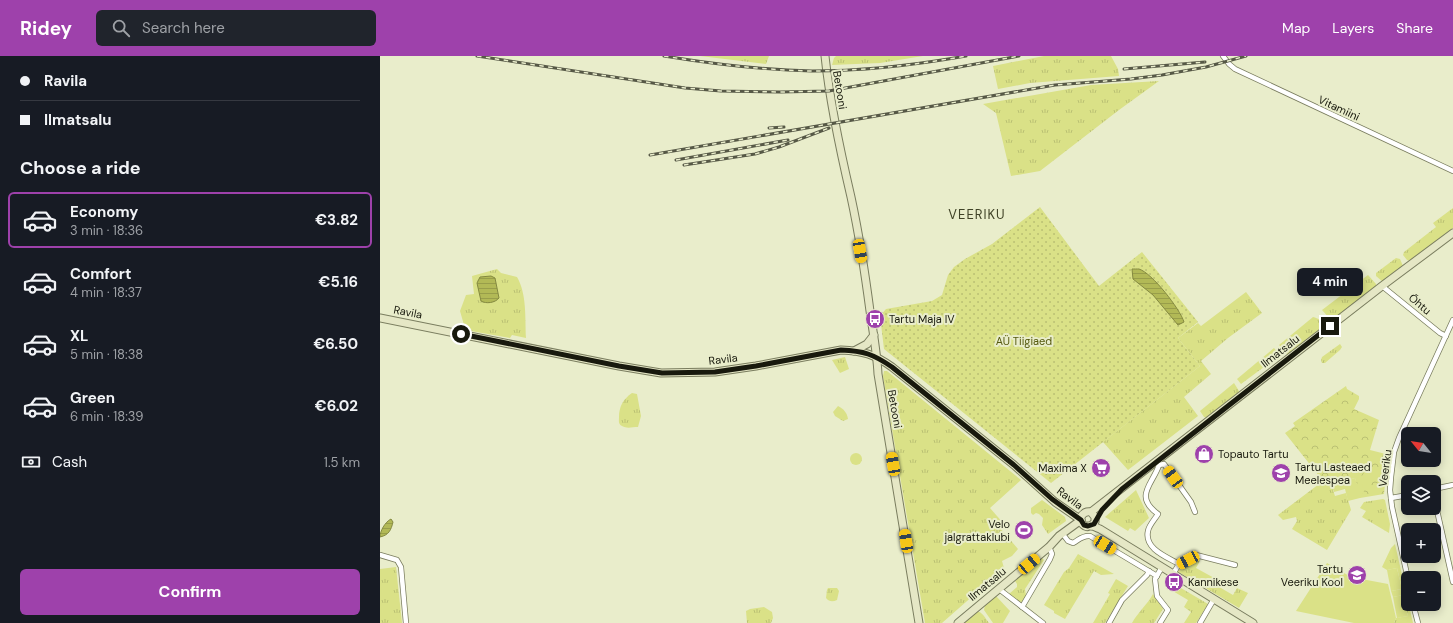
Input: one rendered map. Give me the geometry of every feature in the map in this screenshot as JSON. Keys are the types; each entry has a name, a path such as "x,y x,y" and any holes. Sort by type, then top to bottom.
{"street":[{"name":"Betooni","path":"825,56 829,91 851,198 867,288 878,374 919,623"},
{"name":"Vitamiini","path":"1222,56 1235,69 1453,171"},
{"name":"Ilmatsalu","path":"1088,512 1158,463 1382,286 1453,233"},
{"name":"Õhtu","path":"1382,286 1440,333 1446,336"},
{"name":"Ravila","path":"380,318 619,366 662,373 715,372 841,350 854,351 877,357 1029,478 1070,508 1088,512"},
{"name":"Veeriku","path":"1406,571 1391,498 1391,477 1394,452 1453,320"},
{"path":"854,351 867,344 874,335"},
{"path":"1179,564 1153,548 1149,542 1148,530 1158,514 1149,507 1146,492 1147,487 1157,472 1158,463 1164,464 1191,502 1195,512"},
{"name":"Ravila","path":"1029,478 1052,499 1253,623"},
{"path":"1441,488 1453,485"},
{"name":"Ilmatsalu","path":"1049,547 1089,522 1122,489"},
{"path":"1391,498 1401,496"},
{"path":"1088,512 1094,515 1089,522 1081,516 1088,512"},
{"path":"1438,515 1453,582"},
{"name":"Ilmatsalu","path":"958,623 1049,547 1060,536 1089,522"},
{"path":"1101,543 1104,531"},
{"path":"1065,536 1068,541 1073,543 1080,538 1090,536 1157,576"},
{"path":"1022,607 1050,559 1052,554 1049,547"},
{"path":"380,555 397,560 401,567 406,623"},
{"path":"1173,574 1179,564 1196,555 1235,565"},
{"path":"1143,567 1148,559"},
{"path":"1160,623 1168,610 1157,596 1155,578 1162,567"},
{"path":"1109,623 1122,600 1147,575 1149,571"},
{"path":"999,589 1043,623"},
{"path":"1200,623 1214,599"},
{"path":"1415,611 1418,623"}],"green space":[{"path":"700,56 769,56 766,64"},
{"path":"836,56 923,56 880,63 832,65"},
{"path":"1044,56 1111,56 1118,69 1119,76 1030,83 998,89 993,66"},
{"path":"1159,81 1040,171 1011,176 996,113 983,104 1091,85"},
{"name":"AÜ Tiigiaed","path":"1040,207 1099,286 1142,252 1198,322 1178,338 1200,366 1051,483 884,349 880,316 886,309 932,301 942,295 948,275 954,267 992,244"},
{"path":"1453,208 1453,228 1410,261 1407,260 1403,255 1404,252 1436,227 1433,223"},
{"path":"1396,258 1400,259 1403,266 1383,282 1376,276 1376,273"},
{"path":"497,269 501,273 517,277 520,284 525,306 526,338 512,335 510,338 471,331 464,325 460,311 466,295 474,294 472,276"},
{"path":"1368,275 1376,284 1376,287 1333,320 1330,319 1322,310"},
{"path":"1246,292 1262,313 1228,338 1201,361 1211,374 1184,397 1198,416 1128,470 1103,442 1200,366 1178,338 1198,323 1201,326"},
{"path":"1313,317 1320,320 1324,327 1290,354 1287,354 1279,345"},
{"path":"1340,344 1342,347 1340,350 1325,363 1322,363 1322,357"},
{"path":"1274,348 1280,355 1241,384 1237,379"},
{"path":"845,357 849,369 840,373 832,360"},
{"path":"884,371 887,371 1021,480 990,508 1004,524 1001,529 1018,549 1012,556 1002,561 1004,568 999,573 942,623 925,623 883,376"},
{"path":"1234,383 1239,391 1239,394 1207,418 1204,417 1200,411"},
{"path":"1346,386 1347,389 1359,396 1354,409 1379,420 1370,450 1390,455 1387,464 1384,494 1360,498 1355,478 1331,484 1323,481 1285,433 1295,426 1293,423"},
{"path":"632,393 637,394 641,416 638,427 630,428 619,423 619,417 622,404"},
{"path":"838,406 845,411 848,419 843,421 835,416 833,412"},
{"path":"856,453 860,455 862,459 860,463 856,465 852,463 850,459 852,455"},
{"path":"1367,468 1374,473 1366,486 1362,484 1364,492 1360,498 1348,501 1345,489 1334,492 1331,484 1355,478 1357,484"},
{"path":"1323,481 1331,484 1335,496 1346,493 1351,510 1327,550 1292,529 1297,521 1296,517 1283,520 1278,515"},
{"path":"1318,489 1322,493 1319,500 1314,501 1312,508 1305,511 1300,508 1301,504 1309,500 1315,490"},
{"path":"1136,490 1149,518 1135,531 1130,528 1128,531 1105,517"},
{"path":"1042,500 1065,517 1066,521 1048,534 1042,525 1043,518 1039,514 1036,513 1033,515 1031,513 1031,508"},
{"path":"1385,500 1390,524 1389,533 1362,517 1366,511 1360,508 1364,502"},
{"path":"1395,544 1401,571 1401,585 1397,568 1387,570 1382,567 1391,548"},
{"path":"1078,554 1114,574 1101,575 1094,571 1065,619 1044,605 1064,572 1069,568"},
{"path":"1042,558 1044,560 1025,589 1026,596 1022,602 1017,601 1009,594 1017,587 1015,581"},
{"path":"1199,560 1200,561 1196,568 1216,579 1214,584 1233,595 1237,588 1248,593 1239,608 1177,571"},
{"path":"1327,563 1351,577 1388,584 1396,618 1394,623 1354,623 1296,611"},
{"path":"396,567 402,623 380,623 380,569"},
{"path":"1397,568 1401,589 1391,591 1387,570"},
{"path":"1116,579 1128,586 1105,623 1093,623 1110,594 1108,593"},
{"path":"1169,581 1208,604 1196,623 1184,623 1191,612 1184,607 1188,600 1166,587"},
{"path":"828,588 837,588 839,591 837,600 831,601 826,598"},
{"path":"1401,589 1401,595 1393,597 1391,591"},
{"path":"1153,594 1163,609 1154,623 1132,623 1148,602"},
{"path":"1401,595 1401,611 1407,611 1408,616 1397,618 1393,597"},
{"path":"996,596 1010,611 1003,623 993,623 984,610 985,605"},
{"path":"764,607 772,612 773,618 771,623 747,623 746,611"},
{"path":"976,611 982,614 989,623 963,623"},
{"path":"1407,611 1410,611 1413,623 1394,623 1396,618 1408,616"}],"shaded area":[{"path":"1132,269 1139,269 1145,272 1158,284 1177,309 1184,322 1178,325 1153,295 1133,279"},
{"path":"491,276 495,278 499,298 493,302 483,302 481,301 477,283 480,277"},
{"path":"391,519 393,522 390,530 386,535 380,537 383,527"}],"railway":[{"path":"477,56 685,88 721,91 780,92 829,91 1019,56"},
{"path":"664,56 738,66 812,71 889,67 966,56"},
{"path":"650,155 1055,85 1162,75 1206,67 1246,56"},
{"path":"1124,69 1205,62"},
{"path":"769,128 784,127"},
{"path":"684,165 755,154 779,147 829,128"},
{"path":"676,160 788,140"}],"place":[{"name":"Tartu Maja IV","path":"875,319"},
{"name":"Topauto Tartu","path":"1204,454"},
{"name":"Maxima X","path":"1101,468"},
{"name":"Tartu Lasteaed Meelespea","path":"1281,473"},
{"name":"Velo jalgrattaklubi","path":"1024,530"},
{"name":"Tartu Veeriku Kool","path":"1357,575"},
{"name":"Kannikese","path":"1174,582"}],"district":[{"name":"VEERIKU","path":"977,214"}],"route":[{"path":"461,334 619,366 662,373 715,372 803,358 841,350 854,351 877,357 892,367 1014,465 1069,513 1081,520 1082,524 1091,526 1094,524 1102,510 1122,489 1330,326"}]}
